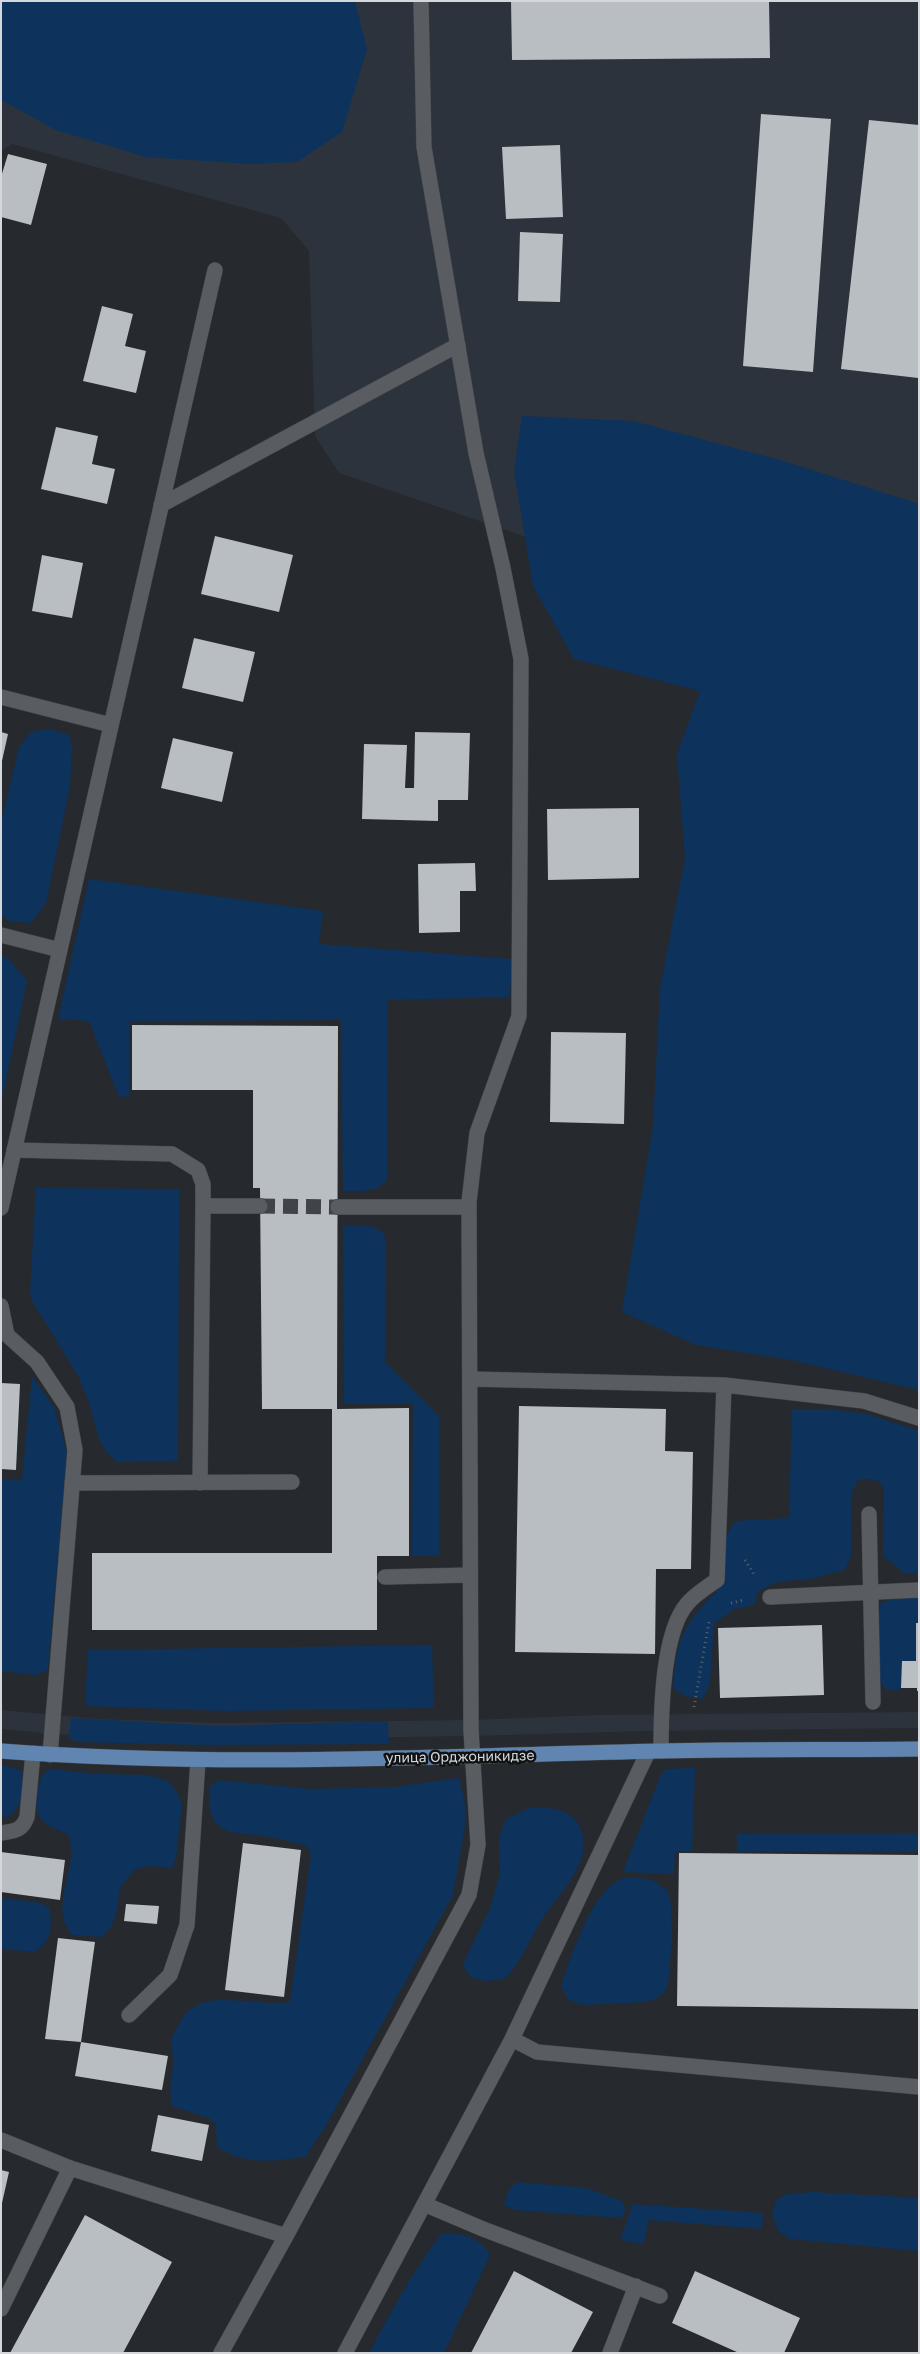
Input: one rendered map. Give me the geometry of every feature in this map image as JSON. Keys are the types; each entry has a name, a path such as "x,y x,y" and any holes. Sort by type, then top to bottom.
{"main road":[{"name":"улица Орджоникидзе","path":"1,1751 50,1755 198,1760 919,1749"}],"street":[{"path":"220,2353 286,2236 469,1895 478,1845 473,1757 470,1575 469,1207 478,1133 519,1016 521,660 504,568 476,453 424,147 421,1"},
{"path":"1,1208 215,270"},
{"path":"162,505 458,345"},
{"path":"1,697 111,725"},
{"path":"1,935 60,950"},
{"path":"14,1150 172,1154 198,1170 202,1184 203,1206 200,1483"},
{"path":"203,1206 260,1206"},
{"path":"338,1207 469,1207"},
{"path":"1,1306 7,1335 38,1362 67,1408 75,1450 50,1755"},
{"path":"470,1379 724,1384 864,1401 919,1418"},
{"path":"345,2353 512,2040 654,1752 672,1630 686,1604 717,1580 724,1384"},
{"path":"72,1483 292,1482"},
{"path":"869,1514 873,1702"},
{"path":"385,1577 470,1575"},
{"path":"770,1597 919,1590"},
{"path":"1,1833 18,1831 24,1826 27,1817 33,1753"},
{"path":"129,2015 170,1974 186,1925 198,1760"},
{"path":"512,2040 538,2052 919,2087"},
{"path":"1,2140 70,2168 286,2236"},
{"path":"1,2309 70,2168"},
{"path":"424,2204 483,2230 660,2296"},
{"path":"610,2353 636,2286"}],"path":[{"path":"729,1604 770,1597"},
{"path":"694,1707 709,1616"}],"shaded area":[{"path":"1,1 919,1 919,1070 903,802 532,539 339,473 315,436 309,251 281,218 12,144 1,151"},
{"path":"1,1 355,1 367,49 342,132 297,162 249,164 146,157 56,130 3,101 1,104"},
{"path":"522,416 633,421 784,461 919,504 919,1390 791,1360 696,1345 622,1312 653,1126 660,988 685,858 677,754 700,691 574,659 533,586 514,470"},
{"path":"49,729 69,735 72,746 70,787 46,903 31,923 9,921 1,915 1,824 19,747 31,732"},
{"path":"89,879 323,911 319,944 512,959 510,997 388,1000 387,1180 373,1189 343,1191 341,1020 129,1021 129,1096 119,1097 89,1021 58,1019"},
{"path":"1,956 7,957 27,981 1,1104"},
{"path":"36,1188 179,1189 178,1461 117,1462 106,1452 98,1436 89,1402 78,1376 32,1301 30,1293"},
{"path":"364,1225 380,1230 386,1239 385,1362 439,1416 439,1556 412,1556 413,1404 344,1404 343,1226"},
{"path":"32,1376 54,1407 67,1452 48,1670 35,1675 1,1671 1,1479 22,1480"},
{"path":"792,1409 829,1409 867,1414 919,1431 919,1573 904,1573 883,1556 884,1489 878,1481 858,1480 851,1494 851,1556 845,1570 814,1578 773,1584 758,1592 754,1605 734,1609 714,1624 710,1683 703,1699 685,1696 674,1689 676,1657 684,1632 691,1621 721,1587 723,1541 735,1521 789,1518"},
{"path":"919,1594 919,1623 916,1624 916,1661 902,1661 901,1688 896,1691 884,1688 877,1671 876,1660 880,1604 891,1599"},
{"path":"432,1645 434,1708 226,1711 85,1706 88,1650"},
{"path":"1,1710 98,1719 219,1723 471,1720 597,1715 919,1712 919,1728 648,1731 198,1740 52,1734 1,1729"},
{"path":"71,1718 220,1726 388,1721 389,1744 203,1745 76,1742 69,1738"},
{"path":"1,1764 22,1771 22,1797 18,1807 8,1817 1,1816"},
{"path":"695,1768 692,1851 675,1851 674,1874 623,1872 661,1774 666,1769"},
{"path":"50,1769 98,1774 147,1775 168,1781 177,1792 182,1804 176,1858 172,1868 147,1866 134,1870 120,1888 117,1911 111,1927 102,1937 72,1935 65,1923 63,1898 71,1860 68,1834 45,1823 39,1816 36,1804 42,1775"},
{"path":"459,1778 465,1804 465,1827 453,1895 324,2129 305,2157 271,2161 249,2160 217,2147 216,2124 209,2118 172,2106 170,2094 173,2058 172,2038 185,2014 197,2005 210,2001 290,2002 311,1855 307,1846 272,1837 229,1832 215,1823 209,1807 210,1786 221,1780 311,1789 394,1787"},
{"path":"531,1807 560,1810 572,1816 580,1827 583,1840 583,1852 579,1864 566,1887 543,1918 517,1964 505,1979 484,1981 470,1977 463,1964 491,1906 500,1873 499,1838 505,1820"},
{"path":"919,1833 919,1852 737,1851 737,1834"},
{"path":"634,1877 652,1880 667,1890 671,1904 672,1936 668,1986 660,1997 646,2002 583,2005 568,2000 561,1985 583,1927 591,1912 608,1888 621,1879"},
{"path":"1,1898 41,1903 50,1908 50,1933 46,1942 35,1952 1,1949"},
{"path":"517,2182 587,2188 622,2201 626,2209 621,2218 515,2210 504,2205 509,2190"},
{"path":"813,2192 919,2198 919,2251 790,2239 779,2232 772,2215 776,2200 787,2194"},
{"path":"633,2204 763,2213 762,2229 649,2220 643,2244 620,2240"},
{"path":"454,2233 480,2243 490,2255 444,2353 369,2353 421,2262 441,2234"}],"building":[{"path":"511,1 769,1 770,58 512,60"},
{"path":"761,114 831,119 813,372 743,366"},
{"path":"869,120 919,125 918,378 841,369"},
{"path":"560,145 563,217 506,219 502,147"},
{"path":"8,154 47,164 31,225 1,217 1,177"},
{"path":"520,232 563,234 560,302 518,301"},
{"path":"102,306 133,314 125,346 146,351 136,393 83,381"},
{"path":"56,427 98,436 92,464 115,469 107,504 41,489"},
{"path":"215,536 293,555 279,612 201,594"},
{"path":"42,555 83,563 72,618 32,611"},
{"path":"194,638 255,652 243,702 182,688"},
{"path":"1,732 8,734 2,761 1,761"},
{"path":"415,732 470,733 468,800 438,800 438,821 362,819 364,744 407,745 405,788 414,788"},
{"path":"173,738 233,752 222,802 161,788"},
{"path":"639,808 639,878 548,880 547,809"},
{"path":"475,863 476,891 460,891 460,932 419,933 418,864"},
{"path":"132,1025 338,1026 337,1409 409,1408 409,1556 377,1556 377,1630 92,1630 92,1553 332,1553 332,1409 262,1409 260,1188 253,1188 253,1090 132,1090"},
{"path":"551,1032 626,1033 624,1124 550,1122"},
{"path":"1,1383 20,1384 16,1470 1,1469"},
{"path":"519,1406 666,1409 665,1451 693,1452 691,1569 656,1569 655,1654 515,1652"},
{"path":"916,1623 919,1623 919,1691 917,1691 917,1688 901,1688 902,1661 916,1661"},
{"path":"822,1625 824,1695 720,1698 718,1628"},
{"path":"243,1843 301,1850 284,1997 225,1990"},
{"path":"1,1852 65,1860 60,1900 1,1892"},
{"path":"679,1853 919,1855 919,2009 677,2006"},
{"path":"126,1904 159,1906 157,1924 124,1921"},
{"path":"58,1938 95,1942 81,2042 45,2039"},
{"path":"81,2042 168,2056 162,2090 75,2076"},
{"path":"158,2115 209,2125 202,2161 151,2151"},
{"path":"1,2170 9,2172 2,2203 1,2203"},
{"path":"85,2215 172,2262 123,2353 10,2353"},
{"path":"514,2271 593,2312 571,2353 471,2353"},
{"path":"695,2271 800,2318 784,2353 739,2353 672,2323"}],"tunnel":[{"path":"260,1206 338,1207"}]}
